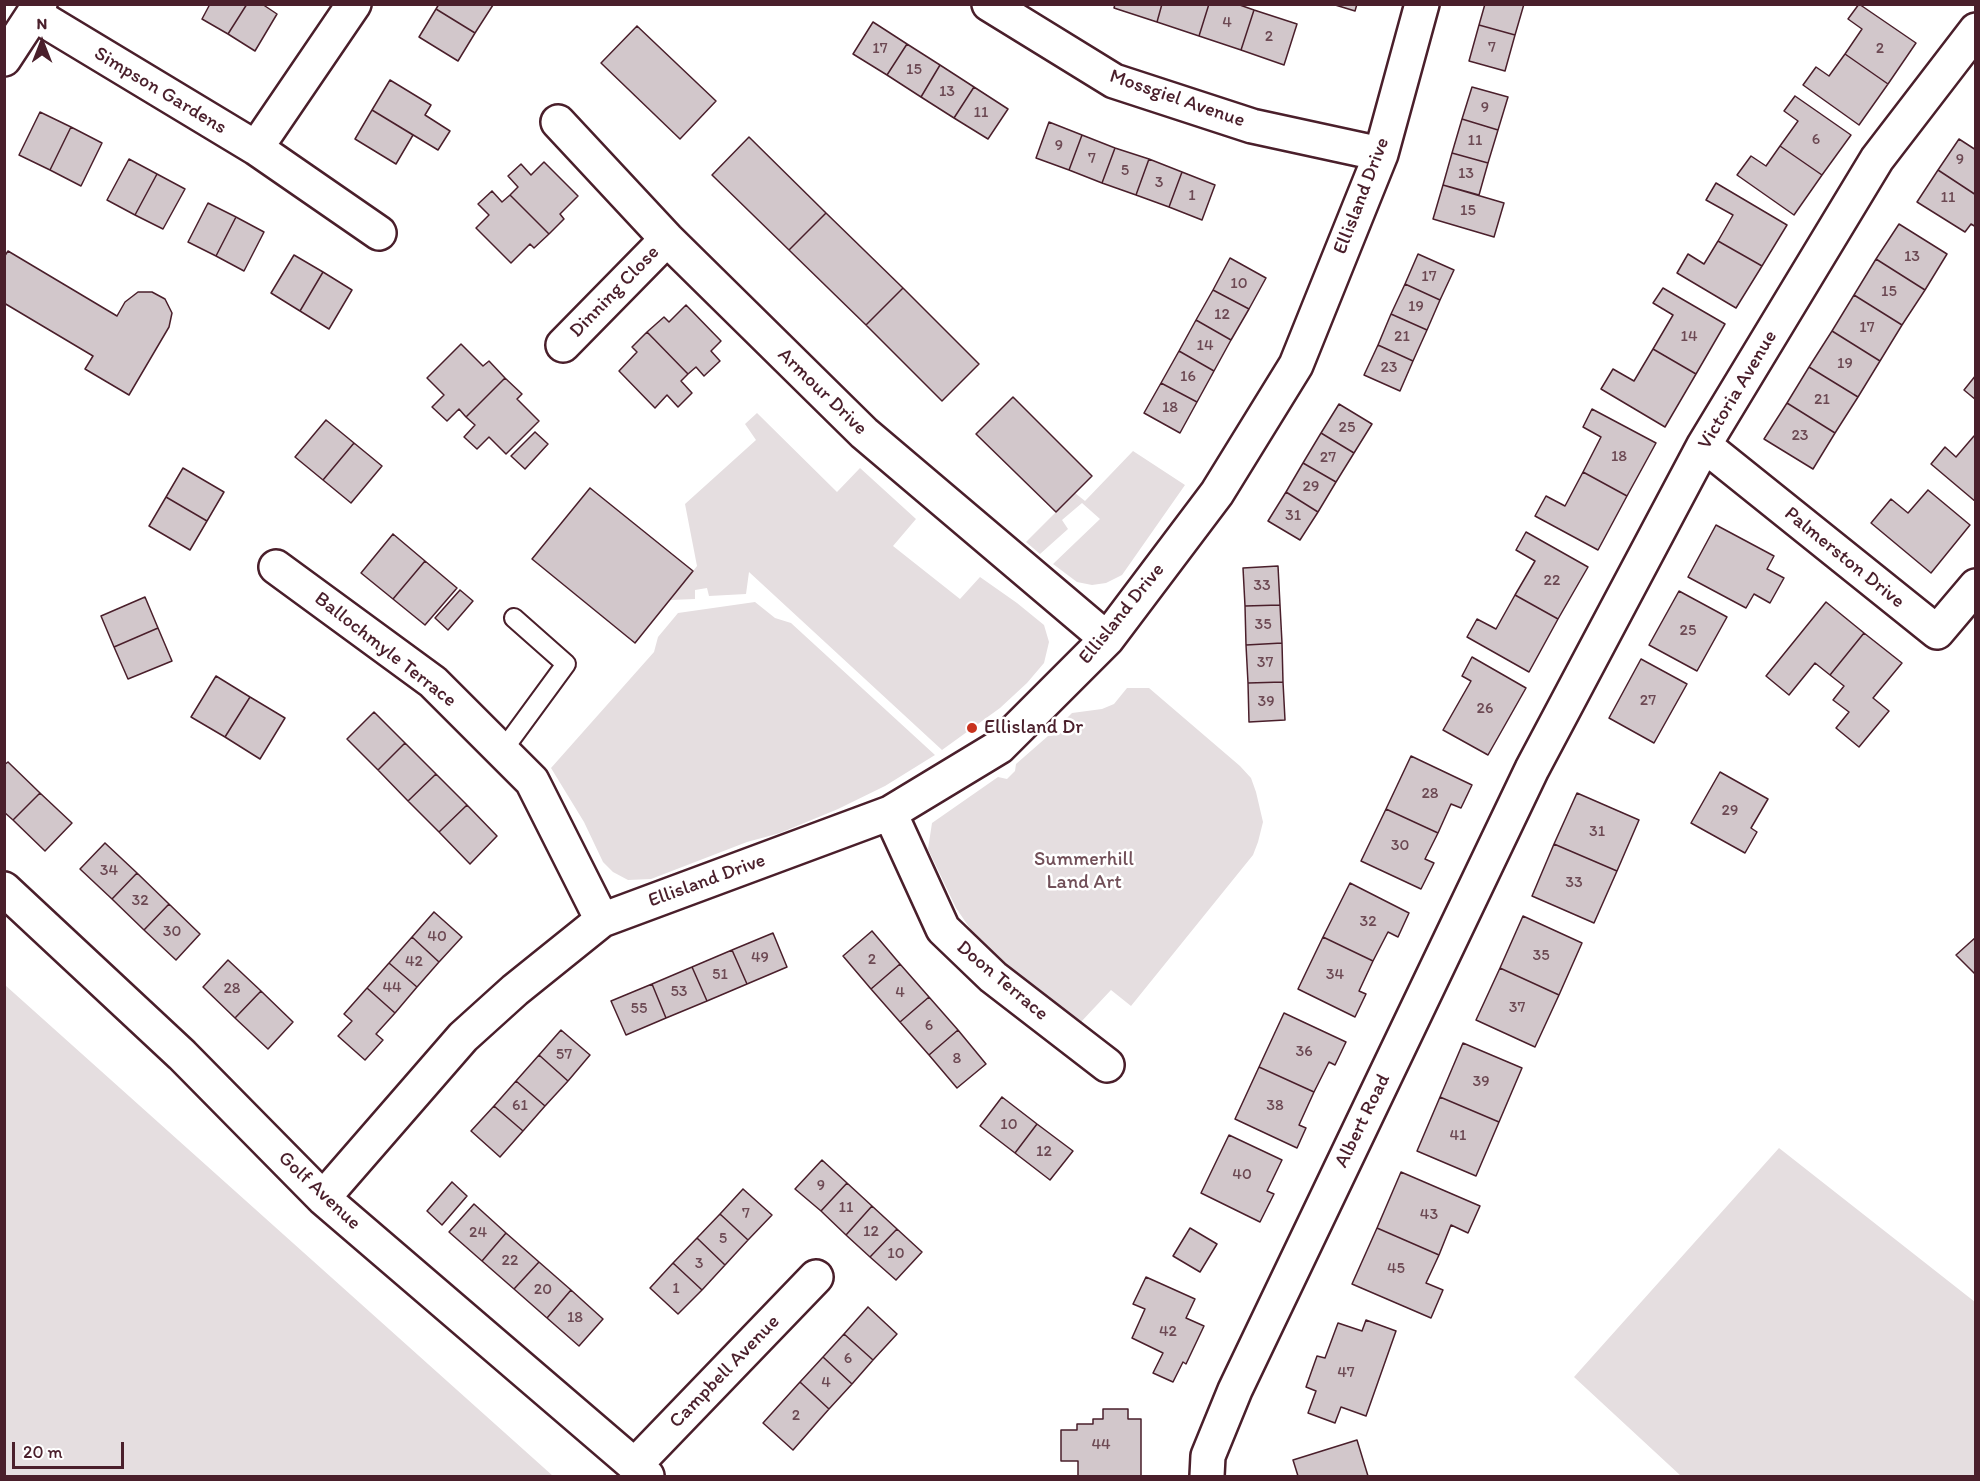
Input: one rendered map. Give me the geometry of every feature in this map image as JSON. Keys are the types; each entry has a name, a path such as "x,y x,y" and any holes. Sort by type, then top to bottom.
{"street":[{"path":"256,148 354,4"},
{"name":"Mossgiel Avenue","path":"989,4 1114,81 1252,126 1381,154"},
{"name":"Ellisland Drive","path":"323,1198 463,1037 515,990 602,920 890,813 999,747 1107,639 1217,493 1296,365 1381,154 1422,4"},
{"path":"4,59 37,9"},
{"name":"Simpson Gardens","path":"37,9 256,148 379,233"},
{"name":"Victoria Avenue","path":"1532,769 1704,445 1877,159 1976,30"},
{"name":"Armour Drive","path":"558,122 667,239 864,433 1107,639"},
{"name":"Dinning Close","path":"563,345 667,239"},
{"name":"Palmerston Drive","path":"1704,445 1936,632 1976,586"},
{"name":"Ballochmyle Terrace","path":"276,567 433,682 532,781 602,920"},
{"name":"Albert Road","path":"1207,1476 1208,1456 1235,1390 1532,769"},
{"name":"Doon Terrace","path":"890,813 943,929 993,977 1107,1065"},
{"name":"Golf Avenue","path":"4,889 182,1055 323,1198 641,1471"},
{"name":"Campbell Avenue","path":"641,1471 816,1277"}],"lane":[{"path":"503,750 566,664 514,618"}],"green space":[{"path":"757,413 837,492 860,468 916,519 893,546 960,599 980,577 1044,625 1049,642 1044,663 1027,683 1000,708 942,750 749,572 746,594 709,596 707,588 695,590 695,599 670,600 697,566 685,504 756,440 745,424"},
{"path":"1133,451 1185,485 1122,575 1106,583 1092,585 1077,582 1053,564 1100,519 1082,503 1062,520 1068,529 1040,554 1026,542 1075,493 1085,501"},
{"path":"755,602 775,618 791,623 935,755 885,786 780,833 747,842 651,879 628,880 613,872 603,862 584,822 551,768 654,652 658,637 678,613"},
{"name":"Summerhill Land Art","path":"1127,688 1149,688 1240,766 1251,778 1263,822 1253,855 1131,1006 1111,990 1080,1023 980,943 956,908 928,849 932,823 998,777 1007,779 1015,771 1016,764 1048,736 1059,735 1064,728 1064,721 1072,713 1102,709 1114,704"},
{"path":"5,985 553,1476 5,1476"},
{"path":"1779,1148 1975,1302 1975,1476 1681,1476 1574,1377"}],"building":[{"path":"210,4 247,4 228,34 202,19"},
{"path":"247,4 262,4 277,14 255,51 228,34"},
{"path":"439,4 493,5 475,33 436,9"},
{"path":"1115,4 1162,4 1157,22 1114,8"},
{"path":"1162,4 1209,4 1199,36 1157,22"},
{"path":"1209,4 1237,4 1254,10 1241,50 1199,36"},
{"path":"1332,4 1357,4 1355,11"},
{"path":"1485,4 1524,4 1515,35 1479,25"},
{"path":"1859,4 1916,43 1888,84 1845,54 1862,29 1848,19"},
{"path":"436,9 475,33 458,61 419,37"},
{"path":"1254,10 1297,24 1284,65 1241,50"},
{"path":"873,22 907,44 887,75 853,54"},
{"path":"1479,25 1515,35 1505,71 1469,61"},
{"path":"637,26 716,101 680,139 601,63"},
{"path":"907,44 940,65 921,97 887,75"},
{"path":"1845,54 1888,84 1859,125 1803,85 1816,67 1829,76"},
{"path":"940,65 974,87 954,118 921,97"},
{"path":"390,80 431,105 425,115 450,131 438,150 372,110"},
{"path":"974,87 1008,109 988,139 954,118"},
{"path":"1472,87 1508,97 1498,130 1462,119"},
{"path":"1795,96 1851,135 1822,175 1780,146 1798,121 1784,111"},
{"path":"372,110 413,135 396,164 355,139"},
{"path":"40,112 71,127 50,170 19,155"},
{"path":"1462,119 1498,130 1488,163 1452,153"},
{"path":"1049,122 1082,135 1069,170 1036,158"},
{"path":"71,127 102,143 81,186 50,170"},
{"path":"1082,135 1115,148 1102,183 1069,170"},
{"path":"749,137 826,213 789,250 712,175"},
{"path":"1959,139 1976,150 1976,195 1938,170"},
{"path":"1780,146 1822,175 1794,215 1737,175 1751,156 1766,166"},
{"path":"1115,148 1149,159 1136,195 1102,183"},
{"path":"1452,153 1488,163 1479,195 1443,185"},
{"path":"129,159 157,174 135,215 107,200"},
{"path":"1149,159 1182,172 1169,207 1136,195"},
{"path":"544,162 578,196 560,214 564,219 549,234 510,195 518,187 508,176 521,164 531,175"},
{"path":"1938,170 1976,195 1976,227 1971,224 1965,232 1917,202"},
{"path":"1182,172 1215,185 1202,220 1169,207"},
{"path":"157,174 185,189 163,229 135,215"},
{"path":"1716,183 1787,225 1762,266 1718,241 1733,215 1706,200"},
{"path":"1443,185 1504,203 1494,237 1433,219"},
{"path":"492,191 502,202 510,195 549,234 534,248 530,244 511,263 476,228 489,215 478,204"},
{"path":"208,203 236,217 216,256 188,242"},
{"path":"826,213 903,288 866,325 789,250"},
{"path":"236,217 264,232 244,271 216,256"},
{"path":"1899,224 1947,254 1925,290 1876,259"},
{"path":"1718,241 1762,266 1736,308 1677,273 1688,254 1704,264"},
{"path":"8,251 117,316 125,302 138,292 152,292 165,299 172,313 169,327 129,395 85,369 93,356 4,303 4,257"},
{"path":"1418,254 1454,270 1440,300 1405,284"},
{"path":"294,255 323,272 300,311 271,293"},
{"path":"1230,258 1266,278 1249,309 1213,290"},
{"path":"1876,259 1925,290 1902,325 1854,295"},
{"path":"323,272 352,290 329,329 300,311"},
{"path":"1405,284 1440,300 1427,330 1391,314"},
{"path":"903,288 979,364 942,401 866,325"},
{"path":"1663,288 1725,324 1696,374 1653,349 1673,315 1653,303"},
{"path":"1213,290 1249,309 1231,340 1196,320"},
{"path":"1854,295 1902,325 1880,361 1832,331"},
{"path":"686,305 721,341 711,351 720,361 704,376 696,367 688,374 647,332 664,317 669,322"},
{"path":"1391,314 1427,330 1413,361 1378,345"},
{"path":"1196,320 1231,340 1214,371 1179,351"},
{"path":"1832,331 1880,361 1858,397 1809,367"},
{"path":"647,332 688,374 681,381 692,393 678,407 667,395 655,408 619,371 637,352 632,347"},
{"path":"461,344 483,366 489,361 505,378 466,417 459,409 447,421 432,407 444,395 427,378"},
{"path":"1378,345 1413,361 1400,391 1364,375"},
{"path":"1653,349 1696,374 1665,427 1601,389 1613,369 1634,381"},
{"path":"1179,351 1214,371 1197,402 1161,383"},
{"path":"1809,367 1858,397 1835,433 1787,403"},
{"path":"1976,375 1976,400 1964,390"},
{"path":"505,378 522,394 517,399 539,421 506,454 489,437 477,449 464,437 475,425 466,417"},
{"path":"1161,383 1197,402 1180,433 1144,413"},
{"path":"1013,397 1092,476 1056,512 976,434"},
{"path":"1787,403 1835,433 1813,469 1764,439"},
{"path":"1339,404 1372,424 1354,453 1321,433"},
{"path":"1592,409 1656,443 1627,496 1583,472 1601,437 1583,427"},
{"path":"326,420 354,443 323,480 295,457"},
{"path":"535,432 548,444 525,469 511,456"},
{"path":"1321,433 1354,453 1336,482 1303,463"},
{"path":"1974,436 1976,437 1976,502 1931,464 1945,447 1956,457"},
{"path":"354,443 382,466 351,503 323,480"},
{"path":"1303,463 1336,482 1318,512 1286,492"},
{"path":"183,468 224,492 207,521 166,497"},
{"path":"1583,472 1627,496 1598,550 1535,516 1546,496 1565,506"},
{"path":"590,488 693,571 635,643 532,559"},
{"path":"1928,490 1970,525 1931,573 1871,523 1891,499 1908,513"},
{"path":"1286,492 1318,512 1300,540 1268,521"},
{"path":"166,497 207,521 190,550 149,526"},
{"path":"1716,525 1774,556 1767,569 1784,578 1770,603 1754,594 1746,608 1688,577"},
{"path":"1526,532 1588,567 1558,619 1515,595 1535,561 1516,550"},
{"path":"393,534 425,561 393,599 361,573"},
{"path":"425,561 457,588 425,625 393,599"},
{"path":"1278,566 1280,605 1245,606 1243,568"},
{"path":"460,590 473,601 448,630 435,618"},
{"path":"1679,591 1727,617 1697,671 1649,645"},
{"path":"1515,595 1558,619 1529,672 1467,637 1477,619 1496,629"},
{"path":"145,597 158,628 114,647 101,616"},
{"path":"1826,602 1864,633 1830,675 1815,663 1789,695 1766,676"},
{"path":"1280,605 1282,643 1246,645 1245,606"},
{"path":"158,628 172,661 128,679 114,647"},
{"path":"1864,633 1902,663 1873,698 1889,711 1859,747 1836,728 1849,712 1833,700 1844,686 1830,675"},
{"path":"1282,643 1283,682 1248,683 1246,645"},
{"path":"1472,657 1526,688 1488,755 1443,730 1471,681 1462,676"},
{"path":"1641,659 1687,684 1654,743 1609,718"},
{"path":"216,676 250,697 225,737 191,717"},
{"path":"1283,682 1285,720 1249,722 1248,683"},
{"path":"250,697 285,718 260,759 225,737"},
{"path":"374,712 405,743 378,770 347,739"},
{"path":"405,743 436,774 408,801 378,770"},
{"path":"1411,756 1472,785 1461,808 1451,804 1438,833 1386,809"},
{"path":"8,762 40,793 13,820 4,812 4,765"},
{"path":"1720,772 1768,799 1751,828 1757,832 1745,853 1691,823"},
{"path":"436,774 467,805 439,832 408,801"},
{"path":"40,793 72,823 45,851 13,820"},
{"path":"1577,793 1639,820 1617,871 1554,844"},
{"path":"467,805 497,836 470,864 439,832"},
{"path":"1386,809 1438,833 1425,859 1434,863 1421,889 1361,861"},
{"path":"105,843 137,873 112,899 80,869"},
{"path":"1554,844 1617,871 1594,923 1532,896"},
{"path":"137,873 169,904 144,930 112,899"},
{"path":"1350,883 1409,913 1398,937 1388,932 1373,961 1323,937"},
{"path":"169,904 200,934 176,960 144,930"},
{"path":"434,912 462,937 439,962 412,937"},
{"path":"1523,916 1582,943 1559,995 1500,968"},
{"path":"872,931 900,964 871,989 843,956"},
{"path":"773,933 787,967 747,984 732,950"},
{"path":"412,937 439,962 417,987 389,963"},
{"path":"1323,937 1373,961 1359,991 1366,994 1355,1017 1298,989"},
{"path":"1976,937 1976,975 1956,955"},
{"path":"732,950 747,984 707,1001 692,967"},
{"path":"228,960 261,991 235,1018 203,987"},
{"path":"389,963 417,987 395,1013 367,988"},
{"path":"900,964 929,997 900,1022 871,989"},
{"path":"692,967 707,1001 666,1018 652,984"},
{"path":"1500,968 1559,995 1535,1047 1476,1020"},
{"path":"652,984 666,1018 626,1035 611,1001"},
{"path":"367,988 395,1013 376,1034 383,1040 365,1060 338,1036 352,1021 344,1014"},
{"path":"261,991 293,1022 268,1049 235,1018"},
{"path":"929,997 958,1030 929,1055 900,1022"},
{"path":"1284,1013 1346,1042 1335,1065 1329,1062 1314,1092 1259,1067"},
{"path":"561,1030 590,1055 568,1081 539,1055"},
{"path":"958,1030 986,1064 957,1088 929,1055"},
{"path":"1463,1043 1522,1068 1499,1122 1440,1097"},
{"path":"539,1055 568,1081 545,1106 516,1081"},
{"path":"1259,1067 1314,1092 1299,1125 1306,1128 1297,1148 1235,1119"},
{"path":"516,1081 545,1106 523,1131 494,1106"},
{"path":"1002,1097 1037,1124 1015,1153 980,1126"},
{"path":"1440,1097 1499,1122 1476,1176 1417,1151"},
{"path":"494,1106 523,1131 500,1157 471,1131"},
{"path":"1037,1124 1073,1151 1050,1180 1015,1153"},
{"path":"1229,1135 1282,1160 1267,1191 1274,1194 1260,1222 1201,1193"},
{"path":"822,1160 847,1183 821,1211 795,1189"},
{"path":"1401,1172 1480,1206 1468,1233 1451,1225 1439,1255 1377,1228"},
{"path":"452,1182 467,1196 442,1225 427,1211"},
{"path":"847,1183 872,1206 846,1235 821,1211"},
{"path":"743,1189 772,1215 748,1240 720,1214"},
{"path":"474,1204 506,1233 482,1261 449,1232"},
{"path":"872,1206 897,1229 870,1257 846,1235"},
{"path":"720,1214 748,1240 725,1265 697,1238"},
{"path":"1190,1228 1217,1244 1200,1272 1173,1256"},
{"path":"1377,1228 1439,1255 1426,1283 1443,1290 1431,1318 1352,1284"},
{"path":"897,1229 922,1252 896,1280 870,1257"},
{"path":"506,1233 539,1262 514,1289 482,1261"},
{"path":"697,1238 725,1265 702,1290 673,1263"},
{"path":"539,1262 571,1290 547,1318 514,1289"},
{"path":"673,1263 702,1290 678,1314 650,1288"},
{"path":"1146,1277 1195,1299 1186,1318 1204,1326 1186,1364 1183,1362 1173,1382 1153,1373 1163,1353 1132,1338 1145,1309 1133,1304"},
{"path":"571,1290 603,1319 579,1346 547,1318"},
{"path":"868,1307 897,1334 873,1360 844,1334"},
{"path":"1366,1320 1396,1331 1366,1416 1341,1407 1335,1423 1308,1413 1316,1391 1306,1387 1317,1356 1325,1358 1338,1323 1362,1331"},
{"path":"844,1334 873,1360 852,1384 823,1357"},
{"path":"823,1357 852,1384 829,1409 800,1382"},
{"path":"800,1382 829,1409 793,1450 763,1423"},
{"path":"1103,1409 1128,1409 1128,1419 1141,1419 1141,1476 1078,1476 1078,1461 1061,1461 1061,1430 1077,1430 1077,1424 1093,1424 1093,1419 1103,1419"},
{"path":"1357,1440 1368,1476 1298,1476 1293,1460"}],"place":[{"name":"Ellisland Dr","path":"972,728"}]}
